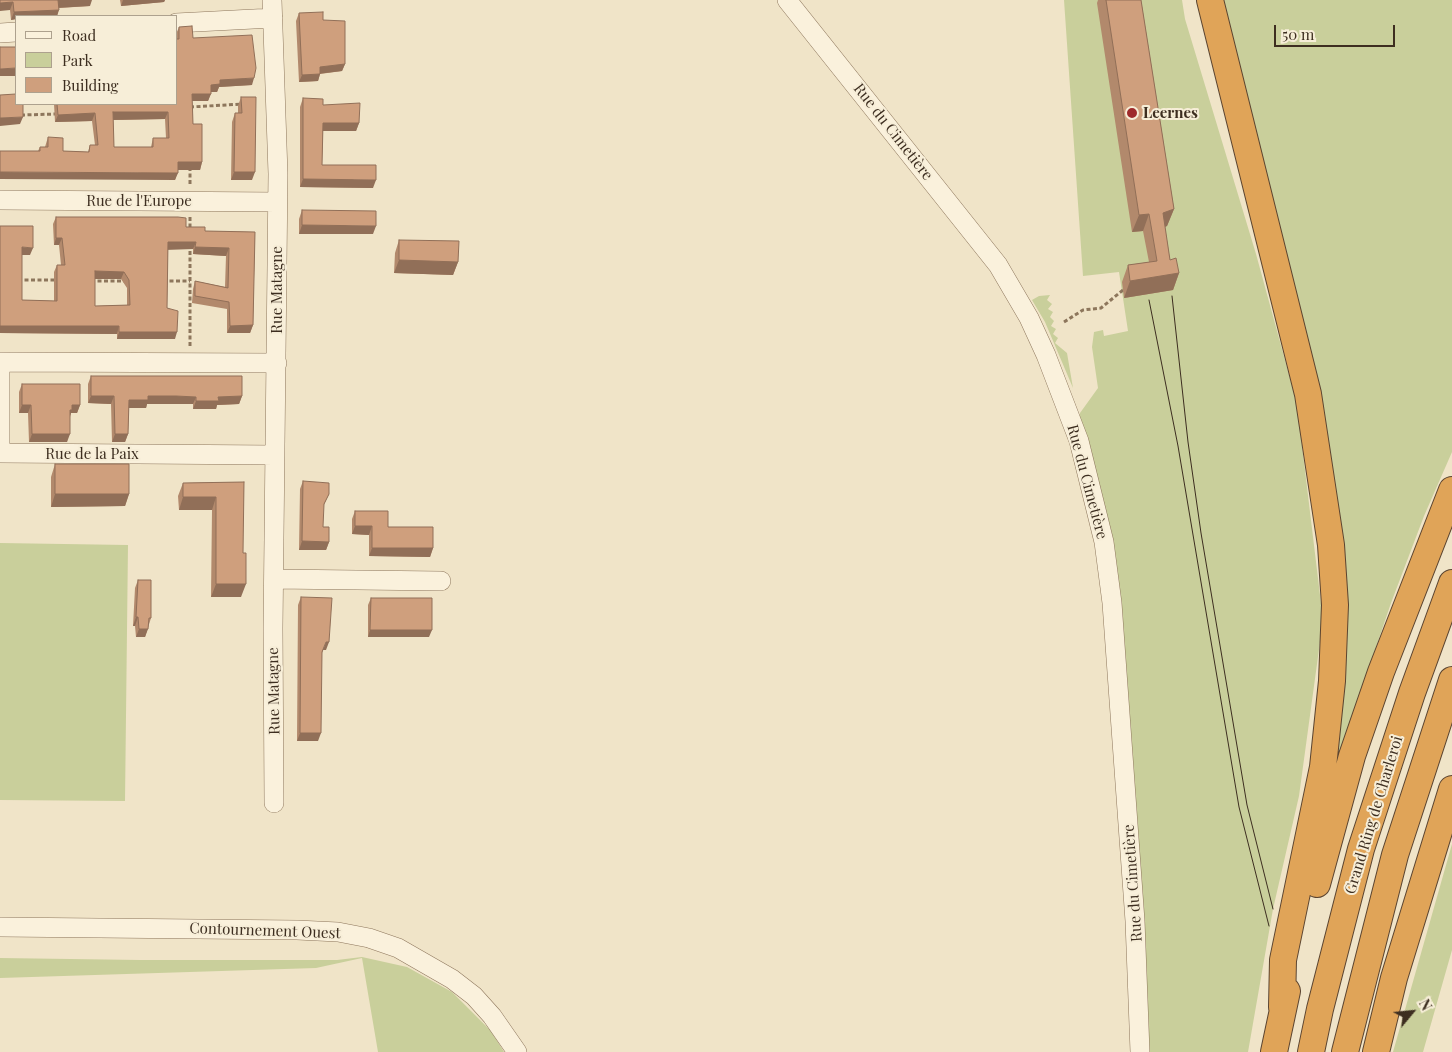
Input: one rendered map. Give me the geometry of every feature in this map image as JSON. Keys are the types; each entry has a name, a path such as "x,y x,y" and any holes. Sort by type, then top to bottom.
{"highway":[{"path":"1210,0 1308,394 1331,545 1335,605 1332,681 1323,767 1283,960 1282,1007"},
{"path":"1274,1052 1282,1007 1352,756 1381,672 1452,490"},
{"name":"Grand Ring de Charleroi","path":"1311,1052 1320,1009 1361,849 1412,693 1452,583"},
{"path":"1345,1052 1395,854 1452,680"},
{"path":"1376,1052 1394,978 1452,789"}],"street":[{"name":"Rue du Cimetière","path":"787,0 998,265 1029,318 1046,355 1078,441 1104,542 1112,603 1135,921 1140,1052"},
{"path":"178,23 272,9"},
{"name":"Rue Matagne","path":"272,9 276,102 277,202 274,803"},
{"path":"0,33 15,32"},
{"name":"Rue de l'Europe","path":"0,200 277,202"},
{"name":"Rue de la Paix","path":"275,456 0,453 0,362 277,362"},
{"path":"274,579 441,581"},
{"name":"Contournement Ouest","path":"0,927 297,930 338,932 370,938 398,948 452,979 474,996 492,1016 517,1052"}],"path":[{"path":"190,116 190,107 276,102"},
{"path":"20,116 60,114"},
{"path":"190,164 190,362"},
{"path":"10,280 60,280"},
{"path":"90,281 130,281"},
{"path":"160,281 190,281"},
{"path":"1064,322 1083,310 1101,308 1123,290"}],"green space":[{"path":"1064,0 1182,0 1185,19 1256,254 1297,404 1323,620 1299,796 1273,909 1248,1052 1147,1052 1146,983 1137,819 1120,605 1079,422 1080,413 1098,388 1092,347 1094,332 1103,330 1104,336 1128,331 1119,272 1083,276"},
{"path":"1221,0 1452,0 1452,452 1424,516 1391,603 1336,765 1346,609"},
{"path":"1050,295 1047,300 1052,304 1048,309 1053,312 1050,317 1054,321 1051,326 1056,329 1053,334 1058,338 1055,343 1067,353 1073,388 1045,322 1032,300 1039,296"},
{"path":"0,543 128,545 125,801 0,800"},
{"path":"1452,844 1452,950 1423,1052 1393,1052"},
{"path":"362,957 407,967 452,992 491,1031 504,1052 378,1052 362,958 316,968 0,978 0,958 337,960"}],"building":[{"path":"0,0 58,0 59,10 14,12 13,2 0,3"},
{"name":"Leernes","path":"1106,0 1141,0 1174,209 1163,213 1170,260 1176,258 1179,273 1130,281 1128,265 1157,261 1149,214 1139,215"},
{"path":"323,12 323,20 345,21 345,64 320,67 320,74 302,75 299,13"},
{"path":"192,26 193,38 252,35 256,68 254,78 220,80 220,84 211,85 211,94 192,94 193,124 202,124 202,162 178,162 178,173 0,172 0,151 40,151 40,147 48,147 48,137 63,138 63,151 89,152 90,145 98,145 95,113 58,115 57,105 178,105 179,27","holes":["113,112 168,112 169,138 153,138 153,147 114,147"]},
{"path":"0,47 15,47 15,68 0,69"},
{"path":"15,94 15,105 23,105 23,117 0,118 0,95"},
{"path":"241,97 256,97 255,172 234,172 235,113 242,113"},
{"path":"303,98 323,99 323,105 360,103 359,123 323,123 322,165 376,165 376,180 303,179"},
{"path":"302,210 376,211 376,226 302,225"},
{"path":"56,217 178,217 186,218 186,227 205,227 205,231 255,232 253,325 230,326 229,302 195,296 195,281 228,288 229,248 195,247 196,242 168,242 167,308 178,311 177,332 119,332 119,326 0,326 0,226 33,226 33,248 22,247 22,300 57,301 57,265 65,265 62,238 56,238","holes":["95,271 124,272 129,280 130,305 95,306"]},
{"path":"399,240 459,241 458,262 399,260"},
{"path":"91,376 242,376 242,396 218,397 219,401 196,401 196,397 176,396 148,396 148,400 129,400 128,434 115,434 114,396 91,396"},
{"path":"22,384 80,384 80,405 72,405 72,410 70,410 70,434 32,434 31,405 22,405"},
{"path":"55,464 129,464 129,494 55,494"},
{"path":"303,481 329,483 329,494 324,504 323,527 329,527 329,542 302,541"},
{"path":"244,482 243,553 246,553 246,584 216,584 216,497 183,497 183,483"},
{"path":"355,511 388,511 388,527 433,527 433,548 372,548 372,526 355,526"},
{"path":"138,580 151,580 151,618 149,618 148,629 139,629 138,617 136,617"},
{"path":"301,597 332,598 329,642 326,642 322,652 321,733 300,733"},
{"path":"371,598 432,598 432,630 370,630"}],"tram line":[{"path":"1172,296 1188,442 1201,533 1247,805 1273,909"},
{"path":"1149,300 1178,446 1239,807 1269,926"}],"place":[{"name":"Leernes","path":"1132,113"}]}
